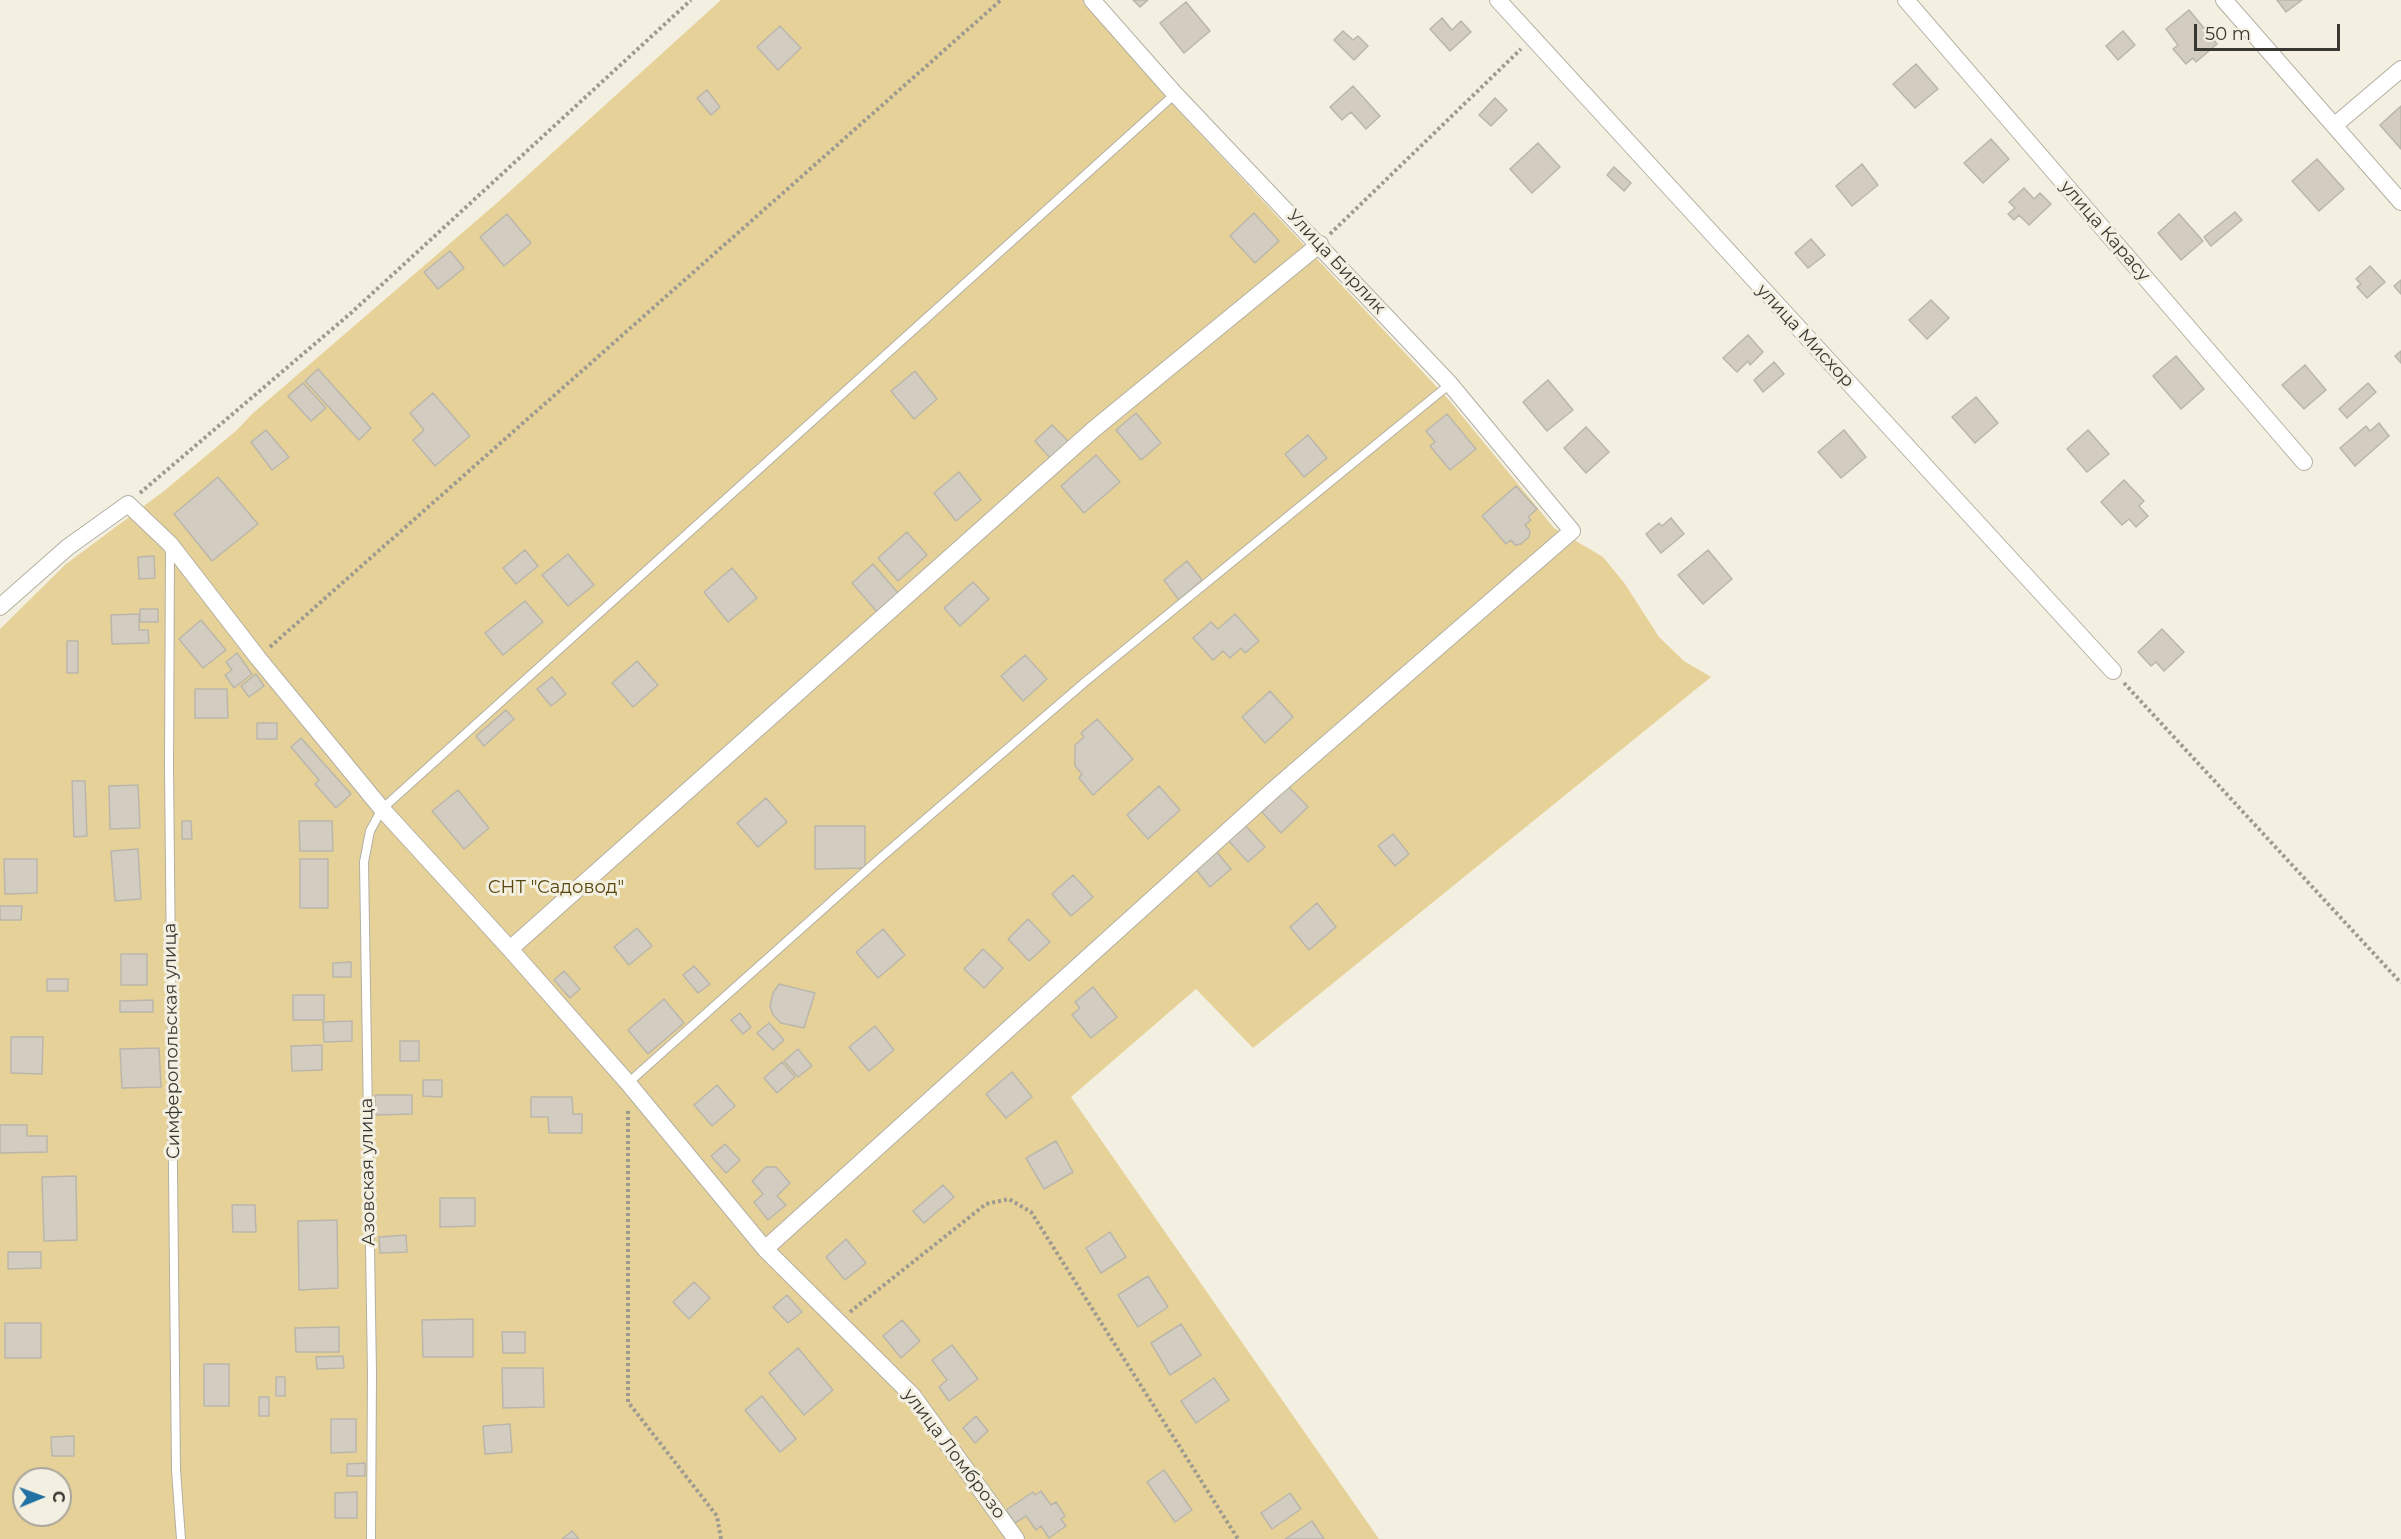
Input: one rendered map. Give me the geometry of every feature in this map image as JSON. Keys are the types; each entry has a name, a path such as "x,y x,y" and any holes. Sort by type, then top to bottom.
{"street":[{"name":"Улица Бирлик","path":"765,1249 1271,792 1572,531 1450,384 1320,244 1175,94 1092,0"},
{"name":"улица Мисхор","path":"1498,0 2113,671"},
{"name":"улица Карасу","path":"1906,0 2304,462"},
{"path":"2224,0 2401,202"},
{"path":"2335,125 2401,69"},
{"path":"510,949 1094,429 1320,244"},
{"name":"улица Ломброзо","path":"128,504 170,544 258,658 382,809 628,1083 765,1249 914,1396 1016,1539"},
{"path":"0,607 68,547 128,504"}],"lane":[{"path":"382,809 1175,94"},
{"path":"628,1083 878,860 1085,682 1450,384"},
{"name":"Симферопольская улица","path":"170,544 169,768 176,1470 181,1539"},
{"name":"Азовская улица","path":"371,1539 372,1374 364,862 370,831 382,809"}],"path":[{"path":"128,504 351,313 692,0"},
{"path":"258,658 1001,0"},
{"path":"1320,244 1532,38"},
{"path":"2113,671 2401,983"},
{"path":"628,1083 628,1402 717,1516 721,1539"},
{"path":"838,1322 986,1204 1009,1199 1031,1212 1238,1539"}],"green space":[{"name":"СНТ \"Садовод\"","path":"721,0 1085,0 1175,107 1449,400 1554,528 1603,557 1625,584 1659,637 1684,661 1711,677 1253,1048 1196,989 1071,1097 1379,1539 0,1539 0,629 66,564 164,491 237,430 252,414 498,202"}],"building":[{"path":"1133,0 1148,0 1140,7"},
{"path":"2277,0 2302,0 2286,12"},
{"path":"1186,2 1210,31 1184,53 1160,23"},
{"path":"2189,10 2217,44 2196,62 2193,58 2186,64 2173,49 2178,45 2166,29"},
{"path":"1442,18 1452,30 1461,21 1471,32 1450,51 1430,29"},
{"path":"780,26 801,48 778,70 757,47"},
{"path":"1343,31 1353,40 1358,36 1368,46 1354,60 1334,40"},
{"path":"2123,31 2135,45 2118,60 2106,46"},
{"path":"1916,64 1938,89 1915,108 1893,84"},
{"path":"1353,86 1380,116 1366,129 1351,112 1342,120 1330,107"},
{"path":"707,90 720,107 711,115 697,98"},
{"path":"1495,98 1507,110 1491,126 1479,115"},
{"path":"2401,106 2401,149 2380,125"},
{"path":"1991,139 2009,159 1983,183 1964,163"},
{"path":"1538,143 1560,167 1532,193 1510,169"},
{"path":"2317,159 2344,189 2319,211 2292,181"},
{"path":"1862,164 1878,185 1852,206 1836,186"},
{"path":"1614,167 1631,183 1624,191 1607,175"},
{"path":"2024,188 2034,199 2040,193 2051,204 2029,225 2019,215 2014,220 2008,214 2015,208 2009,202"},
{"path":"2235,212 2242,220 2211,246 2204,237"},
{"path":"1254,213 1279,241 1255,263 1230,236"},
{"path":"507,214 531,243 504,266 480,237"},
{"path":"2179,214 2203,241 2181,260 2158,233"},
{"path":"1811,239 1825,255 1808,268 1795,253"},
{"path":"450,251 464,268 438,289 424,272"},
{"path":"2370,266 2385,282 2367,298 2357,287 2361,284 2356,279"},
{"path":"2401,280 2401,294 2394,286"},
{"path":"1931,300 1949,318 1927,339 1909,320"},
{"path":"1748,335 1763,352 1750,365 1748,361 1737,372 1723,358"},
{"path":"2401,351 2401,363 2395,356"},
{"path":"2176,356 2204,389 2181,409 2153,376"},
{"path":"1774,362 1784,374 1763,392 1754,380"},
{"path":"2305,365 2326,390 2304,409 2282,385"},
{"path":"318,369 371,428 359,440 305,381"},
{"path":"915,371 937,399 914,419 891,391"},
{"path":"1548,380 1573,410 1547,431 1523,402"},
{"path":"303,383 326,408 311,421 288,396"},
{"path":"2368,383 2376,392 2347,418 2339,409"},
{"path":"433,393 470,436 435,466 413,440 424,430 410,413"},
{"path":"1976,397 1998,423 1975,443 1952,417"},
{"path":"1136,413 1161,443 1141,460 1116,430"},
{"path":"1447,414 1476,449 1450,470 1430,446 1435,442 1426,431"},
{"path":"2379,423 2389,436 2355,466 2340,448 2366,426 2370,431"},
{"path":"1052,425 1069,442 1051,459 1035,441"},
{"path":"1586,427 1609,452 1586,473 1564,448"},
{"path":"266,430 289,457 272,470 251,442"},
{"path":"1844,430 1866,457 1841,478 1818,452"},
{"path":"2088,430 2109,454 2087,472 2067,449"},
{"path":"1308,435 1327,458 1304,477 1285,454"},
{"path":"1096,455 1120,482 1084,513 1061,486"},
{"path":"959,472 981,500 956,521 934,493"},
{"path":"218,477 258,524 212,561 174,514"},
{"path":"2124,480 2144,501 2139,506 2148,516 2136,527 2129,519 2122,525 2101,502"},
{"path":"1516,486 1537,509 1528,517 1531,520 1525,525 1530,531 1529,537 1521,544 1515,545 1511,540 1506,544 1482,516"},
{"path":"1671,518 1684,534 1661,553 1646,534 1659,523 1662,526"},
{"path":"907,532 927,555 898,581 878,558"},
{"path":"525,550 538,566 516,584 503,568"},
{"path":"1708,550 1732,579 1703,604 1678,575"},
{"path":"568,554 594,585 568,606 542,575"},
{"path":"154,556 155,578 139,579 138,557"},
{"path":"1187,561 1202,580 1179,600 1164,580"},
{"path":"873,564 898,593 877,612 852,583"},
{"path":"732,568 757,598 728,622 704,592"},
{"path":"973,582 989,599 960,626 944,608"},
{"path":"525,601 543,622 503,655 485,633"},
{"path":"140,609 158,609 158,622 140,622"},
{"path":"139,614 139,630 148,630 149,643 112,644 111,615"},
{"path":"1235,614 1259,641 1245,653 1241,648 1230,658 1223,651 1213,660 1193,638 1211,622 1218,629"},
{"path":"201,620 226,650 203,668 179,639"},
{"path":"2162,629 2184,652 2164,671 2156,662 2151,666 2138,652"},
{"path":"67,641 78,641 78,673 67,673"},
{"path":"237,653 252,674 234,688 225,675 232,670 226,662"},
{"path":"1025,655 1047,679 1023,701 1001,676"},
{"path":"637,661 658,685 633,707 612,683"},
{"path":"256,674 264,686 249,697 241,686"},
{"path":"552,677 566,694 551,706 537,689"},
{"path":"195,689 227,689 228,718 195,718"},
{"path":"1270,691 1293,717 1265,743 1242,717"},
{"path":"506,710 514,719 484,746 476,736"},
{"path":"1097,719 1133,759 1093,795 1079,778 1082,774 1075,766 1075,745 1084,737 1081,733"},
{"path":"257,723 277,723 277,739 257,739"},
{"path":"301,738 351,794 336,808 315,784 319,780 291,747"},
{"path":"72,781 85,781 87,836 74,837"},
{"path":"138,785 140,828 110,829 109,786"},
{"path":"1159,786 1180,810 1148,839 1127,815"},
{"path":"1288,786 1308,807 1281,833 1262,812"},
{"path":"458,790 489,828 464,849 432,811"},
{"path":"766,798 787,822 758,847 737,823"},
{"path":"182,821 191,821 192,839 182,839"},
{"path":"299,821 332,821 333,851 300,851"},
{"path":"1245,825 1265,847 1248,862 1228,840"},
{"path":"815,826 865,826 865,868 815,869"},
{"path":"1393,834 1409,854 1395,866 1378,846"},
{"path":"138,849 141,899 115,901 111,851"},
{"path":"1215,850 1231,869 1210,887 1194,867"},
{"path":"4,859 37,859 37,893 5,894"},
{"path":"300,859 328,859 328,908 300,908"},
{"path":"1073,875 1093,897 1071,916 1052,894"},
{"path":"1317,903 1336,927 1309,950 1290,927"},
{"path":"0,906 22,906 21,920 0,920"},
{"path":"1028,919 1050,942 1029,961 1008,939"},
{"path":"637,928 652,946 629,965 614,947"},
{"path":"883,929 905,955 878,978 856,952"},
{"path":"983,949 1003,968 984,988 964,969"},
{"path":"121,954 147,954 147,985 121,985"},
{"path":"351,962 351,977 333,977 333,963"},
{"path":"694,966 710,984 698,993 683,975"},
{"path":"564,971 580,989 570,998 554,980"},
{"path":"47,979 68,979 68,991 47,991"},
{"path":"779,984 815,993 804,1028 781,1023 773,1015 770,1006 773,993"},
{"path":"1093,987 1117,1017 1091,1038 1072,1015 1080,1008 1075,1002"},
{"path":"293,995 324,995 324,1020 293,1020"},
{"path":"664,999 684,1023 648,1054 628,1030"},
{"path":"153,1000 153,1012 120,1012 120,1001"},
{"path":"740,1013 751,1027 743,1034 731,1020"},
{"path":"352,1021 352,1041 324,1042 323,1022"},
{"path":"769,1023 784,1040 773,1050 757,1033"},
{"path":"875,1026 894,1050 869,1071 849,1047"},
{"path":"11,1037 43,1037 42,1074 11,1073"},
{"path":"400,1041 419,1041 419,1061 400,1061"},
{"path":"322,1045 322,1070 292,1071 291,1046"},
{"path":"159,1048 161,1087 122,1088 120,1049"},
{"path":"798,1049 812,1066 798,1077 784,1061"},
{"path":"782,1062 795,1077 777,1093 764,1078"},
{"path":"1012,1072 1032,1097 1006,1118 986,1094"},
{"path":"423,1080 442,1080 442,1097 423,1096"},
{"path":"717,1085 735,1106 712,1126 694,1105"},
{"path":"375,1095 412,1095 412,1114 376,1115"},
{"path":"531,1097 572,1097 573,1114 582,1114 582,1133 549,1133 548,1117 531,1117"},
{"path":"0,1125 27,1125 27,1136 47,1136 47,1152 0,1153"},
{"path":"1056,1141 1073,1172 1044,1189 1026,1158"},
{"path":"725,1144 740,1160 726,1173 711,1156"},
{"path":"766,1167 776,1167 790,1183 777,1196 786,1205 768,1220 754,1202 763,1194 752,1181"},
{"path":"76,1176 77,1240 44,1241 42,1177"},
{"path":"943,1185 954,1197 924,1223 913,1211"},
{"path":"440,1198 475,1198 475,1226 440,1227"},
{"path":"232,1205 255,1205 256,1232 233,1232"},
{"path":"337,1220 338,1288 299,1290 298,1221"},
{"path":"1110,1232 1126,1257 1101,1273 1086,1248"},
{"path":"406,1235 407,1252 380,1253 379,1237"},
{"path":"846,1239 866,1263 845,1280 826,1257"},
{"path":"8,1252 41,1252 41,1268 8,1269"},
{"path":"1148,1276 1168,1307 1138,1327 1118,1295"},
{"path":"694,1282 710,1298 689,1319 673,1302"},
{"path":"787,1295 802,1312 788,1323 773,1307"},
{"path":"473,1319 473,1357 423,1357 422,1320"},
{"path":"902,1320 920,1341 901,1358 883,1336"},
{"path":"5,1323 41,1323 41,1358 5,1358"},
{"path":"1181,1324 1201,1355 1170,1375 1151,1343"},
{"path":"339,1327 339,1352 296,1352 295,1328"},
{"path":"502,1332 525,1332 525,1353 503,1353"},
{"path":"952,1345 978,1379 949,1401 939,1387 947,1380 932,1360"},
{"path":"798,1348 833,1390 804,1415 769,1373"},
{"path":"343,1356 344,1368 317,1369 316,1357"},
{"path":"204,1364 229,1364 229,1406 204,1406"},
{"path":"502,1368 543,1368 544,1407 503,1408"},
{"path":"276,1377 285,1377 285,1396 276,1396"},
{"path":"1214,1378 1229,1400 1196,1423 1181,1401"},
{"path":"762,1396 796,1439 780,1452 745,1410"},
{"path":"259,1397 269,1397 269,1416 259,1416"},
{"path":"976,1416 988,1431 975,1443 963,1428"},
{"path":"331,1419 356,1419 356,1452 331,1453"},
{"path":"510,1424 512,1452 485,1454 483,1426"},
{"path":"74,1436 74,1456 52,1456 51,1437"},
{"path":"365,1463 365,1476 347,1476 347,1464"},
{"path":"1164,1470 1192,1510 1175,1522 1147,1482"},
{"path":"1041,1491 1051,1505 1056,1502 1065,1516 1061,1519 1066,1526 1049,1538 1041,1526 1036,1530 1026,1516 1015,1523 1006,1510 1033,1492 1035,1495"},
{"path":"357,1492 357,1518 335,1518 335,1493"},
{"path":"1290,1493 1301,1509 1272,1529 1261,1513"},
{"path":"1312,1521 1324,1539 1285,1539"},
{"path":"572,1531 579,1539 562,1539"}]}
